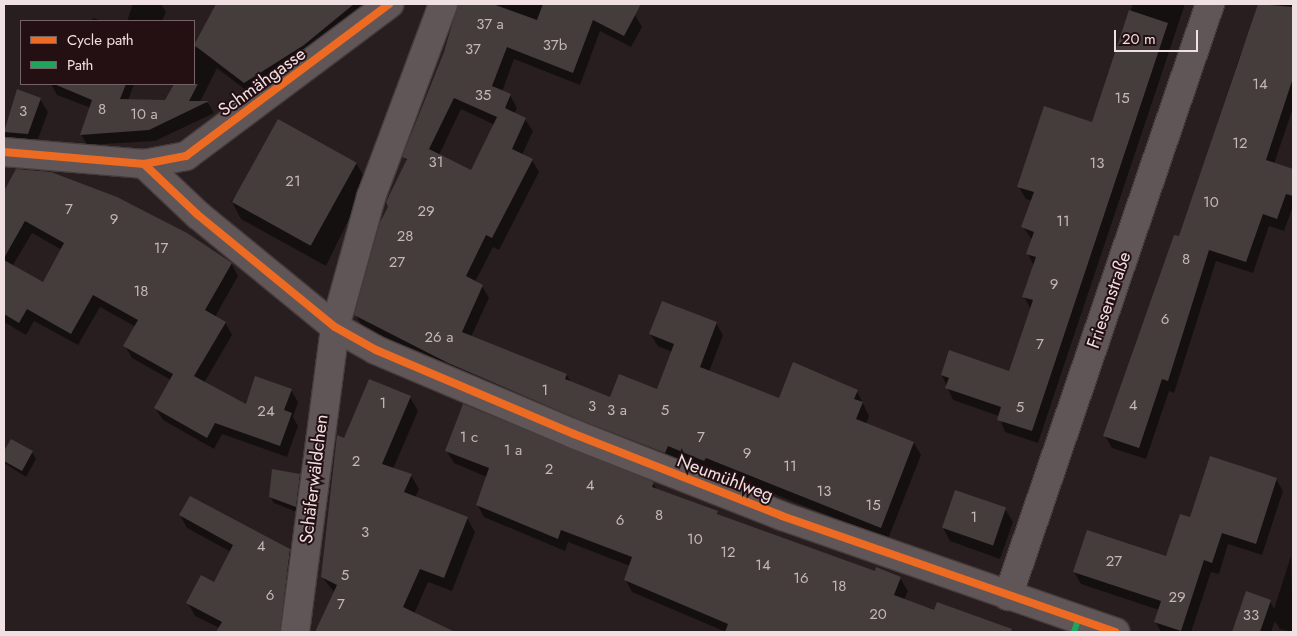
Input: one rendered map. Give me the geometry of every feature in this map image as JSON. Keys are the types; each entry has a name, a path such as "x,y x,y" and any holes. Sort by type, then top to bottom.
{"street":[{"name":"Schmähgasse","path":"4,152 144,164 186,156 389,4"},
{"path":"144,164 184,203 335,327 371,197 443,4"},
{"name":"Friesenstraße","path":"1008,596 1210,4"},
{"name":"Neumühlweg","path":"335,327 430,375 782,516 1008,596 1076,626 1115,632"},
{"name":"Schäferwäldchen","path":"295,632 335,327"}],"building":[{"path":"216,4 354,4 304,45 244,83 195,46"},
{"path":"458,4 493,4 537,20 543,4 641,4 624,36 593,20 573,73 507,47 492,86 511,94 505,108 526,118 512,149 533,159 492,238 486,235 466,276 483,285 462,332 567,374 565,379 610,397 619,374 657,389 674,344 649,334 662,301 717,322 700,367 779,398 793,362 858,390 854,399 863,402 856,419 914,442 881,528 706,458 704,461 668,446 665,453 580,420 448,363 354,315 380,222 388,207 386,202 407,159 402,157 444,52","holes":["454,98 497,117 471,170 429,149"]},
{"path":"1258,4 1293,7 1293,78 1266,160 1293,169 1293,196 1286,194 1277,219 1263,214 1246,262 1209,250 1168,381 1162,379 1139,448 1103,436 1174,235 1179,236"},
{"path":"1129,10 1168,23 1032,431 997,420 1001,407 945,388 949,378 941,375 949,350 1009,371 1033,300 1022,297 1036,257 1026,254 1034,232 1021,227 1034,192 1017,187 1044,106 1092,122"},
{"path":"198,84 189,101 209,101 149,130 80,135 92,100 56,85 126,85 120,99 165,100 173,85"},
{"path":"17,89 41,98 28,134 4,132"},
{"path":"278,119 357,163 311,246 232,202"},
{"path":"16,169 51,172 117,197 187,233 232,263 205,310 226,322 194,376 246,404 255,376 292,389 284,410 292,413 280,446 215,423 207,438 154,408 173,374 123,346 138,320 93,295 71,334 27,309 19,323 4,314 4,260 43,282 64,243 25,221 4,258 4,191"},
{"path":"369,379 411,396 382,464 412,474 404,492 468,517 444,578 420,569 403,607 455,632 315,632 337,585 321,577 337,435 344,438"},
{"path":"463,404 654,482 652,487 718,511 717,514 875,571 876,567 901,577 894,595 934,610 937,602 1012,629 1011,632 725,632 728,624 624,580 632,557 561,530 558,539 476,505 489,468 445,451"},
{"path":"11,439 33,451 22,471 4,461 4,451"},
{"path":"1210,456 1277,478 1256,544 1222,533 1212,563 1204,560 1181,631 1154,622 1161,601 1073,572 1087,530 1166,556 1180,514 1190,517"},
{"path":"272,469 300,474 296,507 269,497"},
{"path":"955,490 1006,508 993,545 942,528"},
{"path":"190,496 290,549 280,632 216,632 222,622 186,603 201,575 214,582 233,545 179,515"},
{"path":"1246,591 1271,600 1260,632 1232,632"}],"marked path":[{"path":"1074,632 1078,620"}],"cycle path":[{"path":"4,152 144,164 186,156 389,4"},
{"path":"144,164 198,215 335,327 376,350 574,434 782,516 1115,632"}]}
